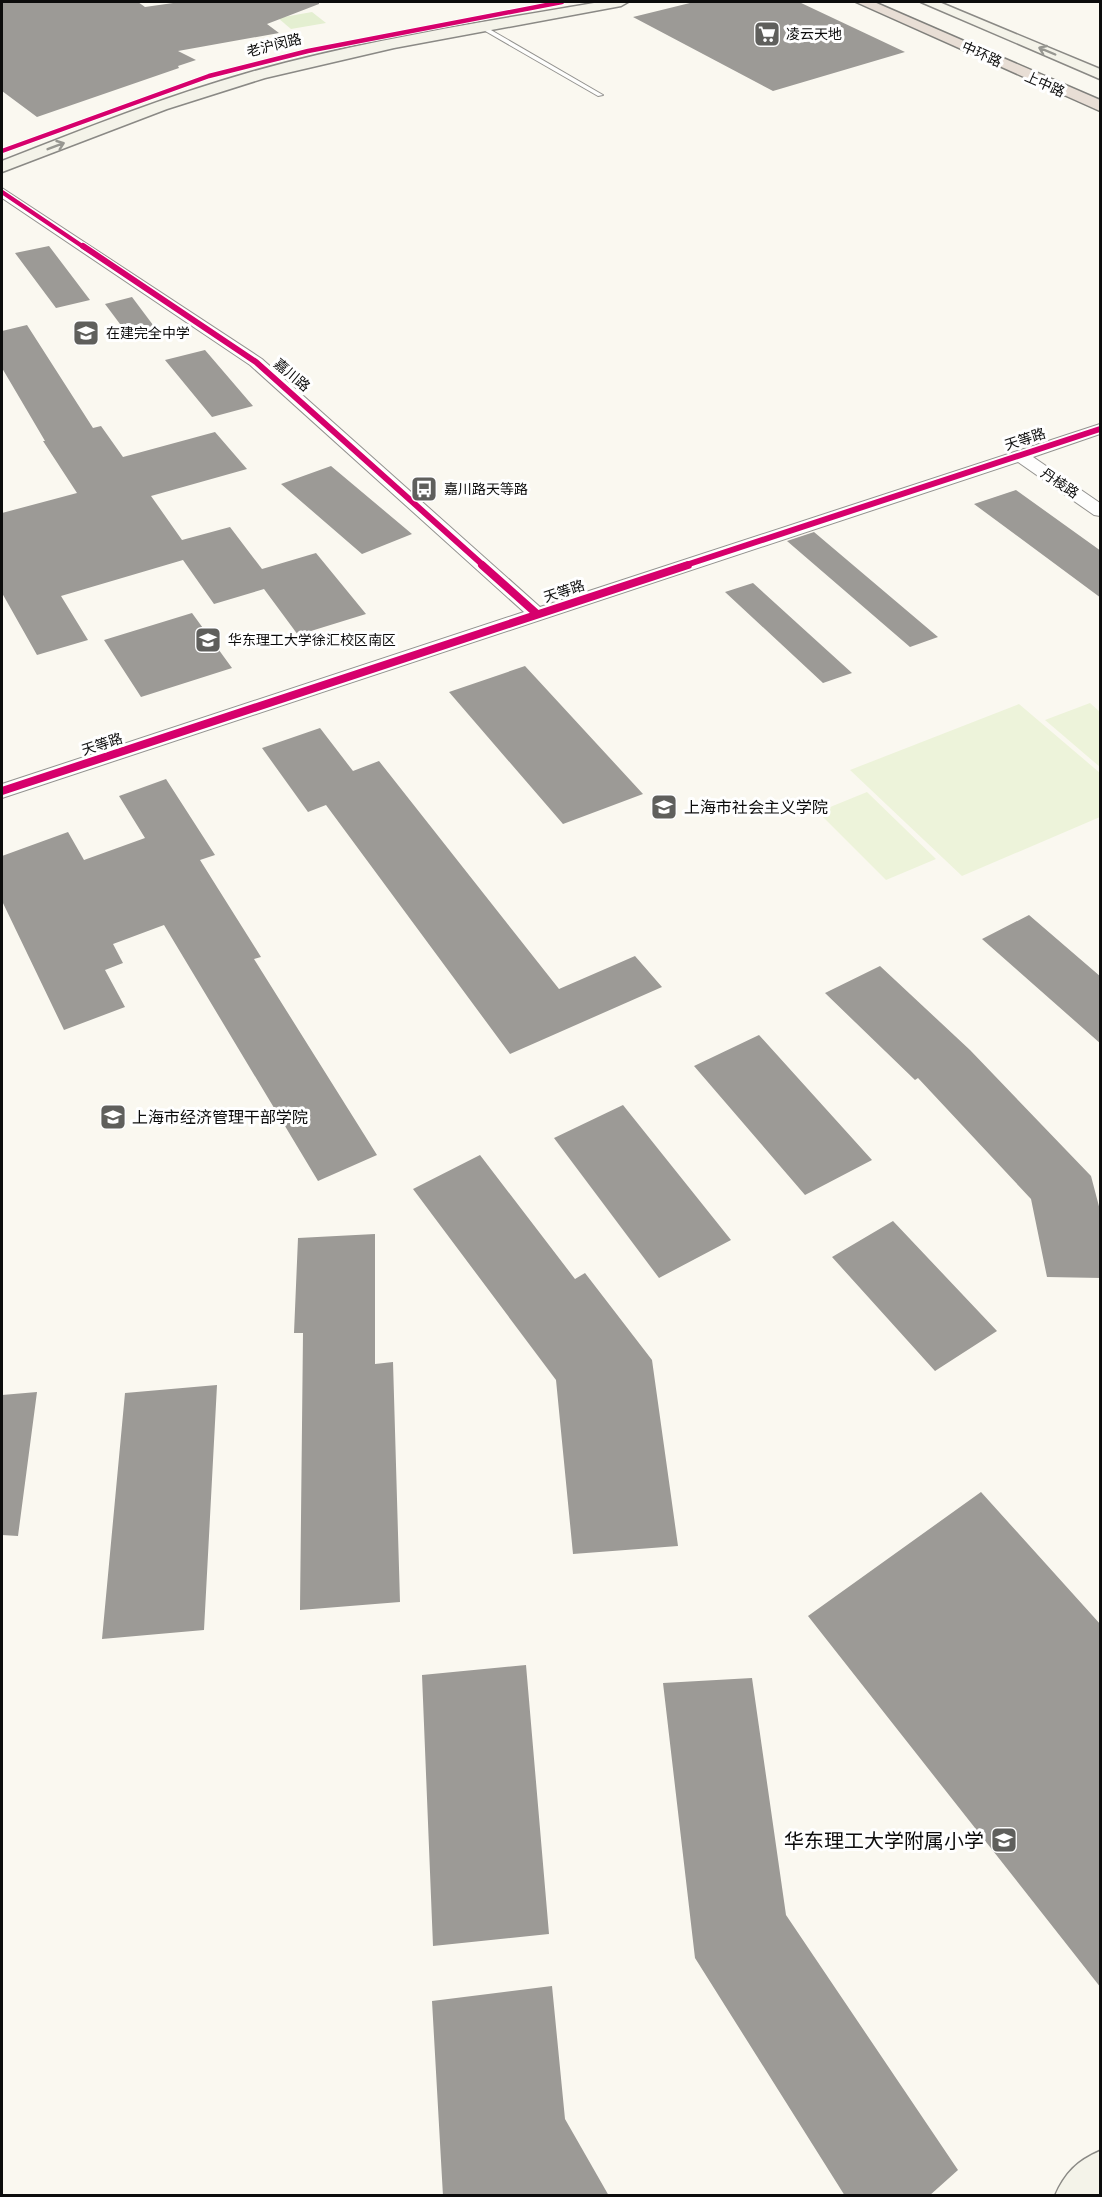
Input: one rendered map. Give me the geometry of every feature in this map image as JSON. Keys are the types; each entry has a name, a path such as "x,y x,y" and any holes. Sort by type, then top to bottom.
{"highway":[{"name":"中环路","path":"863,2 1101,107"},
{"name":"中环路","path":"896,2 1101,90"}],"main road":[{"name":"老沪闵路","path":"2,151 209,76 330,46 562,2"},
{"name":"老沪闵路","path":"2,167 135,116 257,75 385,45 621,2"},
{"name":"上中路","path":"858,2 1101,107"},
{"name":"上中路","path":"928,2 1101,74"},
{"path":"1081,2196 1101,2177"}],"street":[{"name":"嘉川路","path":"2,192 256,362 537,614"},
{"name":"天等路","path":"2,791 1101,429"},
{"name":"丹棱路","path":"1020,455 1101,511"}],"lane":[{"path":"482,27 600,95"}],"green space":[{"path":"312,12 326,23 291,29 278,18"},
{"path":"1090,703 1100,712 1100,767 1045,720"},
{"path":"1019,704 1100,773 1100,817 962,876 850,770"},
{"path":"867,792 936,859 886,880 818,812"}],"building":[{"path":"2,2 138,2 145,7 180,2 319,2 319,4 267,24 279,33 178,51 196,60 37,117 2,91"},
{"name":"凌云天地","path":"694,2 799,2 905,52 773,91 633,17"},
{"path":"49,246 90,300 56,308 15,253"},
{"path":"132,297 156,329 129,336 105,304"},
{"path":"27,325 93,428 101,426 123,457 215,432 247,469 151,496 182,540 230,527 262,569 316,553 366,614 298,635 264,589 214,604 183,560 61,596 88,640 37,655 2,593 2,513 77,493 43,441 45,441 2,368 2,331"},
{"path":"205,350 253,406 212,417 165,360"},
{"path":"331,466 412,534 362,554 281,484"},
{"path":"1016,490 1101,551 1101,598 974,504"},
{"path":"814,532 938,637 910,647 787,541"},
{"path":"753,583 852,673 823,683 725,592"},
{"path":"192,613 232,668 141,697 104,640"},
{"path":"525,666 643,794 563,824 449,692"},
{"path":"320,728 353,771 379,761 559,989 635,956 662,987 510,1054 326,805 308,812 262,748"},
{"path":"166,779 215,855 200,860 261,957 254,959 377,1155 318,1181 164,925 113,944 123,963 105,970 125,1007 64,1030 2,901 2,856 68,832 84,860 145,838 119,796"},
{"path":"1029,915 1101,977 1101,1044 982,939"},
{"path":"880,966 970,1050 1091,1176 1101,1214 1101,1278 1047,1277 1031,1199 918,1078 915,1080 825,993"},
{"path":"759,1035 872,1160 805,1195 694,1066"},
{"path":"623,1105 731,1240 659,1278 554,1138"},
{"path":"480,1155 575,1279 585,1273 652,1360 678,1546 573,1554 556,1380 413,1189"},
{"path":"893,1221 997,1331 935,1371 832,1257"},
{"path":"375,1234 375,1364 393,1362 400,1602 300,1610 303,1333 294,1333 298,1238"},
{"path":"217,1385 204,1630 102,1639 125,1393"},
{"path":"37,1392 18,1536 2,1535 2,1395"},
{"path":"981,1492 1101,1625 1101,1988 808,1616"},
{"path":"526,1665 549,1934 433,1946 422,1675"},
{"path":"752,1678 786,1915 958,2170 929,2196 845,2196 695,1958 663,1683"},
{"path":"552,1986 565,2119 609,2196 443,2196 432,2001"}],"cycle path":[{"path":"2,151 209,76 308,51 562,2"},
{"path":"2,192 256,362 537,614"},
{"path":"2,791 1100,429"}],"place":[{"name":"凌云天地","path":"767,34"},
{"name":"在建完全中学","path":"86,333"},
{"name":"嘉川路天等路","path":"424,489"},
{"name":"华东理工大学徐汇校区南区","path":"208,640"},
{"name":"上海市社会主义学院","path":"664,807"},
{"name":"上海市经济管理干部学院","path":"113,1117"},
{"name":"华东理工大学附属小学","path":"1004,1840"}]}
